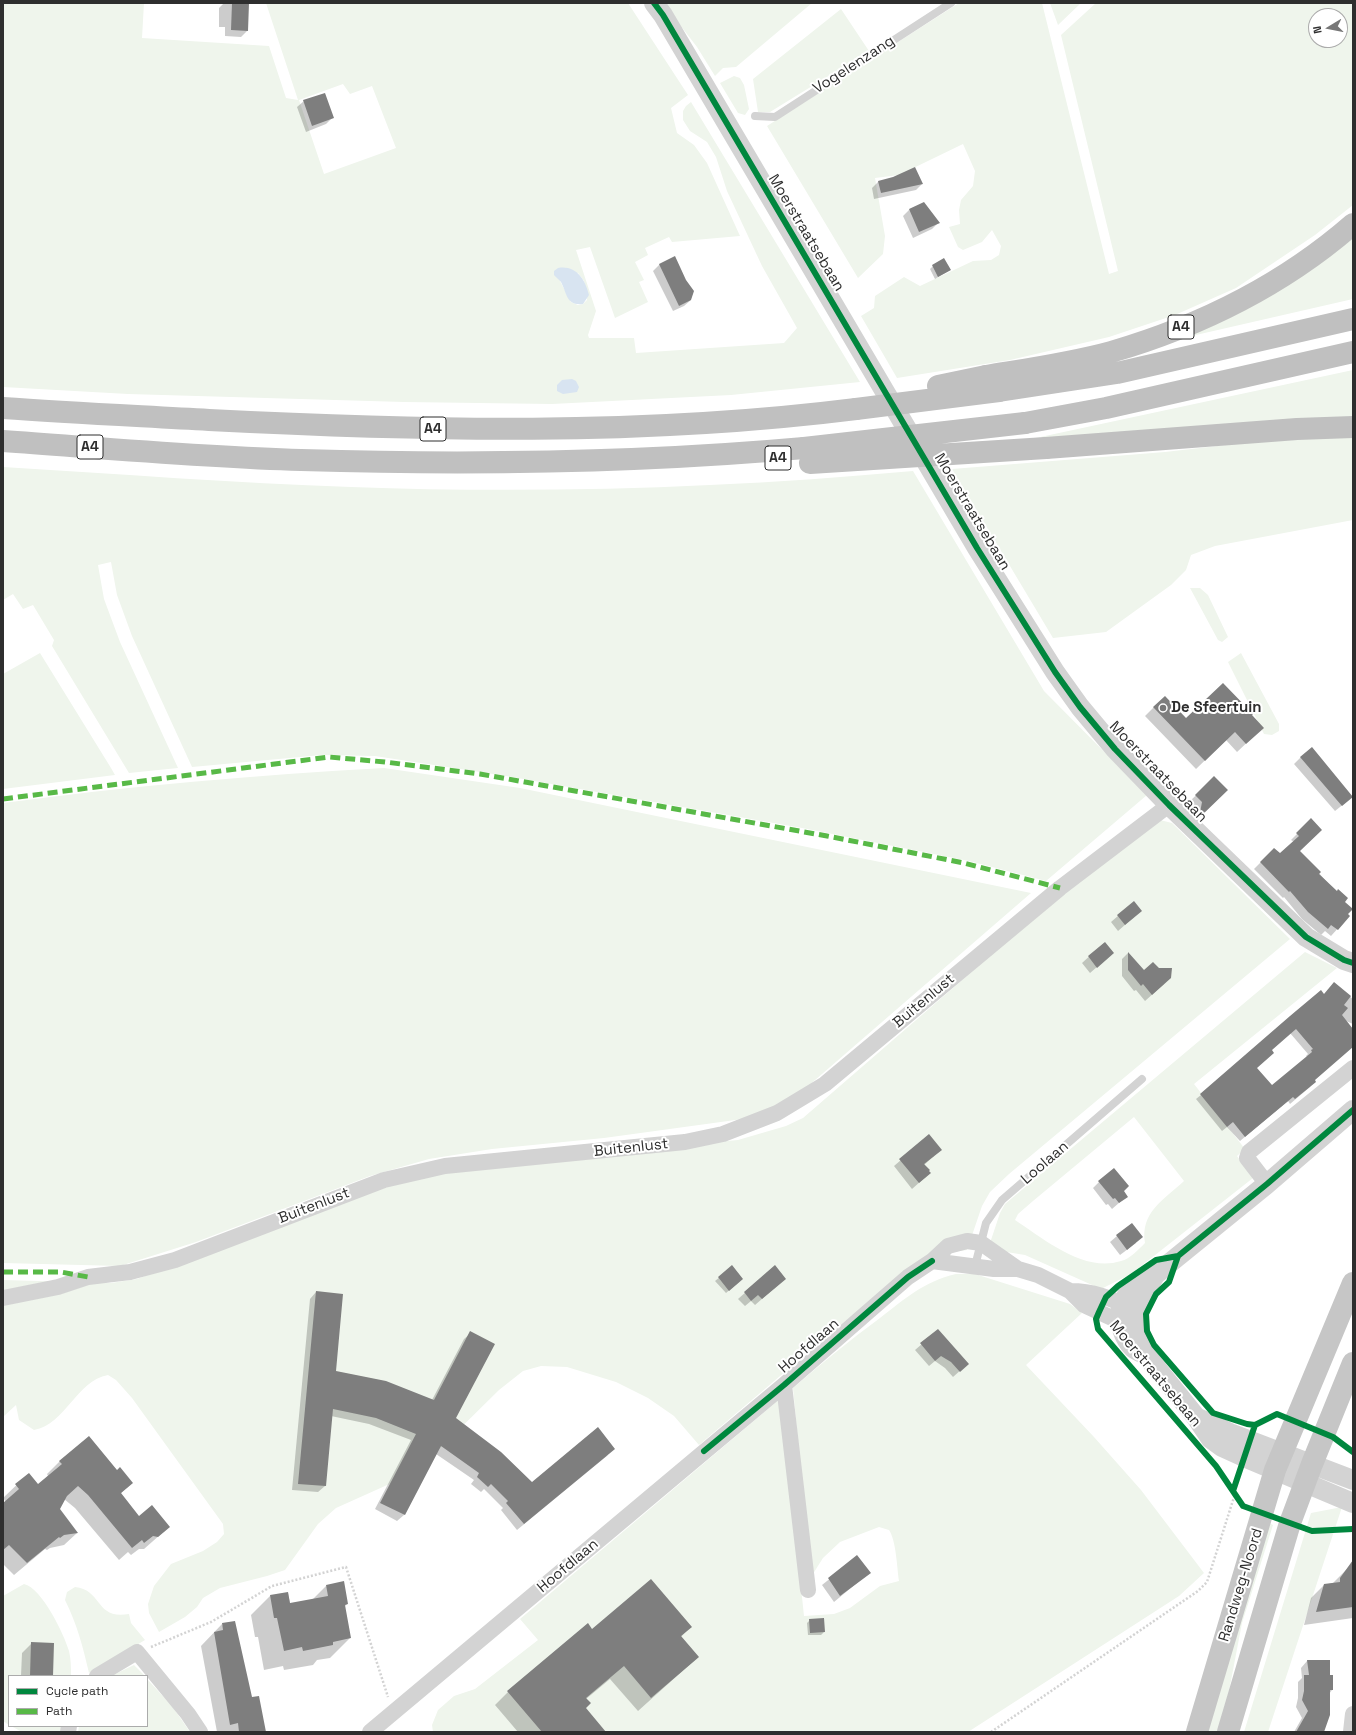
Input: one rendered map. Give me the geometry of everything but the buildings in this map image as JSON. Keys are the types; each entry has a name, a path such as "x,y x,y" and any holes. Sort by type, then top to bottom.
{"highway":[{"name":"A4","path":"3,408 397,428 547,429 686,424 792,417 856,409 993,384 1153,339 1245,299 1282,277 1328,246 1353,224"},
{"name":"A4","path":"993,384 1117,373 1353,319"},
{"name":"A4","path":"807,456 1025,423 1114,407 1353,352"},
{"name":"A4","path":"3,441 300,460 554,463 746,454 807,456 1046,448 1297,429 1353,428"}],"main road":[{"name":"Randweg-Noord","path":"1197,1732 1279,1461 1353,1283"},
{"name":"Randweg-Noord","path":"1228,1732 1285,1537 1308,1473 1353,1363"}],"street":[{"name":"Moerstraatsebaan","path":"654,3 663,15 977,548 1080,707 1115,749 1169,805 1306,937 1344,960 1353,963"},
{"name":"Buitenlust","path":"3,1298 58,1287 88,1277 130,1272 175,1260 384,1180 445,1166 685,1142 723,1134 777,1113 825,1084 1060,888 1169,805"},
{"path":"1267,1184 1247,1158 1249,1152 1353,1068"},
{"name":"Moerstraatsebaan","path":"1308,1473 1279,1461 1222,1447 1211,1439 1196,1417 1146,1355 1137,1328 1126,1312 1141,1298 1155,1275 1267,1184 1353,1110"},
{"name":"Hoofdlaan","path":"370,1732 784,1385 908,1278 932,1261 948,1246 967,1241 981,1243"},
{"path":"981,1243 1018,1269"},
{"path":"932,1261 994,1269 1018,1269 1038,1275 1070,1291 1084,1305 1114,1319 1126,1312"},
{"name":"Hoofdlaan","path":"784,1385 808,1590"},
{"path":"1308,1473 1353,1480"},
{"path":"1308,1473 1353,1503"},
{"path":"99,1675 137,1652 188,1714 200,1732"},
{"path":"1351,1732 1353,1714"}],"lane":[{"name":"Vogelenzang","path":"755,116 775,117 951,3"},
{"name":"Loolaan","path":"975,1266 986,1223 1002,1200 1142,1079"}],"path":[{"path":"1232,1485 1234,1493 1239,1500"},
{"path":"991,1732 1198,1591 1207,1582 1234,1493"},
{"path":"137,1652 211,1622 272,1586 346,1567 393,1713"}],"shaded area":[{"path":"3,3 144,3 142,38 269,46 286,98 298,100 266,3 628,3 688,95 671,108 677,133 694,145 707,163 740,236 672,242 669,237 645,248 648,255 635,262 644,280 639,282 648,302 615,318 590,247 576,250 596,311 588,335 589,338 634,338 636,353 784,343 797,328 762,266 727,191 716,157 707,142 690,131 683,120 683,111 691,102 860,382 731,395 552,404 404,402 128,394 3,387","holes":["343,84 350,94 372,86 396,148 324,174 299,100","578,273 584,281 587,300 583,304 578,305 571,302 560,281"]},
{"path":"663,3 812,3 736,67 723,68 715,76 697,47"},
{"path":"959,3 1042,3 1109,274 1118,271 1061,35 1096,3 1353,3 1353,205 1315,235 1236,288 1175,315 1109,337 1010,360 897,378 861,316 874,308 875,296 904,277 920,286 973,261 991,260 999,255 1001,246 992,230 982,242 963,250 958,247 949,227 960,224 959,210 961,200 973,186 975,171 963,144 899,175 875,178 885,236 883,254 858,278 767,126"},
{"path":"1050,3 1081,3 1058,25"},
{"path":"841,9 869,51 770,112 758,112 753,79"},
{"path":"734,76 740,78 744,85 749,109 745,115 738,113 720,83"},
{"path":"1353,231 1353,299 1161,343"},
{"path":"558,268 570,269 579,274 589,295 583,304 577,304 570,301 561,282 554,275 554,271"},
{"path":"1353,370 1353,420 989,448"},
{"path":"572,379 576,381 579,387 577,392 563,394 557,391 557,385 562,380"},
{"path":"1287,438 1353,438 1353,520 1215,546 1191,555 1186,570 1171,585 1106,632 1053,638 952,469 1165,452"},
{"path":"3,467 220,481 421,489 492,490 632,488 773,482 913,471 1044,691 1147,795 1046,881 969,861 802,828 506,776 375,756 322,755 192,767 132,636 117,595 111,562 98,565 104,599 120,642 178,768 129,773 52,646 54,640 33,605 23,609 13,594 3,600"},
{"path":"1190,588 1200,588 1208,595 1228,637 1222,642 1218,640"},
{"path":"40,653 115,775 3,789 3,674"},
{"path":"1241,653 1279,724 1279,731 1272,735 1264,734 1228,662"},
{"path":"384,768 520,788 1031,893 807,1087 774,1109 750,1118 604,1138 492,1149 429,1159 370,1176 196,1242 120,1266 3,1263 3,803 98,791 193,782"},
{"path":"1160,820 1172,823 1290,939 1009,1174 990,1192 982,1206 967,1250 944,1253 922,1259 833,1331 699,1445 674,1416 648,1398 616,1382 567,1367 541,1366 523,1371 499,1390 425,1463 405,1477 336,1508 318,1524 285,1570 220,1588 203,1598 197,1607 185,1617 159,1632 149,1613 148,1604 154,1586 171,1564 203,1551 217,1542 224,1534 223,1524 132,1398 116,1380 108,1375 87,1385 55,1420 45,1426 34,1430 19,1420 16,1405 3,1417 3,1280 111,1283 137,1279 347,1200 400,1183 449,1173 608,1152 738,1140 786,1126 803,1118 1140,826"},
{"path":"1305,952 1337,968 1194,1084 1245,1149 1237,1156 1253,1178 1131,1274 1101,1289 1025,1255 988,1249 1000,1213 1005,1204","holes":["1134,1117 1184,1181 1162,1201 1150,1215 1144,1232 1145,1243 1131,1256 1121,1261 1107,1263 1093,1262 1079,1258 1065,1252 1015,1220 1018,1214 1033,1201"]},
{"path":"956,1274 975,1274 1070,1304 1082,1313 1026,1365 1094,1437 1141,1490 1204,1573 1179,1596 968,1732 433,1732 432,1725 438,1710 454,1696 475,1689 538,1640 520,1619 781,1398 804,1616 834,1614 850,1608 880,1586 899,1581 895,1547 891,1534 889,1530 879,1527 840,1542 823,1558 811,1577 793,1388 847,1343 907,1297 934,1281"},
{"path":"1342,1507 1268,1732 1244,1732 1311,1513"},
{"path":"1267,1522 1273,1525 1242,1623 1229,1691 1217,1732 1203,1732"},
{"path":"24,1584 31,1587 45,1602 57,1623 69,1651 71,1660 71,1675 8,1675 8,1724 3,1721 3,1596"},
{"path":"75,1587 84,1589 90,1593 104,1609 110,1613 118,1615 129,1614 131,1623 145,1640 89,1673 79,1636 65,1600 67,1592"},
{"path":"134,1665 144,1675 113,1675"},
{"path":"148,1680 172,1706 190,1732 78,1732 79,1727 148,1727"},
{"path":"13,1727 65,1727 65,1732 22,1732"}],"marked path":[{"path":"3,799 329,757 385,762 480,774 827,836 964,863 1060,888"},
{"path":"3,1272 61,1272 88,1277"}],"cycle path":[{"path":"654,3 663,15 977,548 1055,672 1080,707 1115,749 1169,805 1306,937 1344,960 1353,963"},
{"path":"1353,1110 1267,1184 1178,1256 1156,1260 1118,1286 1106,1297 1096,1319 1098,1329 1216,1466 1243,1506 1312,1531 1353,1529"},
{"path":"1178,1256 1169,1282 1156,1294 1146,1314 1147,1331 1154,1345 1213,1413 1247,1424 1255,1425 1277,1414 1333,1437 1353,1452"},
{"path":"704,1451 784,1385 908,1277 932,1261"},
{"path":"1233,1491 1255,1425"}],"place":[{"name":"De Sfeertuin","path":"1163,708"}]}
